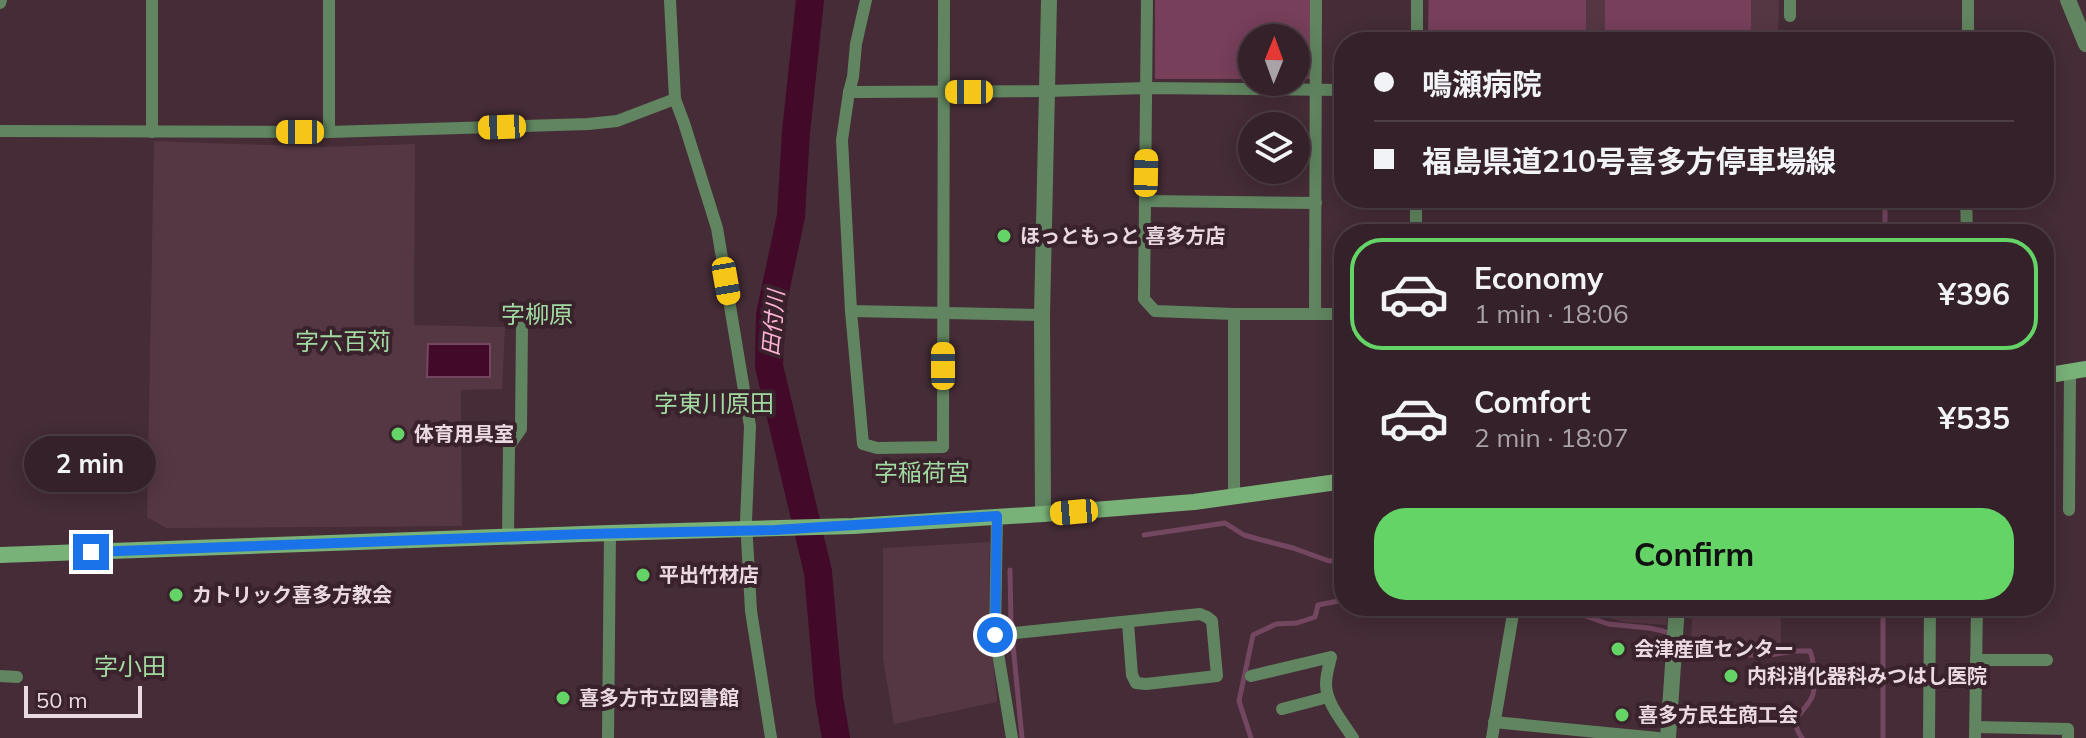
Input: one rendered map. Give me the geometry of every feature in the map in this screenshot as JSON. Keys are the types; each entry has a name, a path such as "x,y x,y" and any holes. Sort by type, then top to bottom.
{"main road":[{"path":"2054,375 2078,371"},
{"path":"0,555 853,526 1194,502 1334,482"}],"street":[{"path":"152,0 152,132"},
{"path":"329,0 329,132"},
{"path":"670,0 675,99 717,228 750,426 746,530 751,611 771,738"},
{"path":"866,0 856,44 842,151 851,311 863,444 877,448 943,447 944,0"},
{"path":"1043,514 1042,315 1049,0"},
{"path":"1147,0 1144,299 1155,311 1334,314"},
{"path":"1315,314 1316,0"},
{"path":"1417,0 1417,32"},
{"path":"1790,0 1790,16"},
{"path":"1968,0 1968,32"},
{"path":"2068,0 2086,44"},
{"path":"849,92 1147,88 1334,90"},
{"path":"0,131 329,132 617,121 675,99"},
{"path":"1145,201 1316,203"},
{"path":"851,311 1042,315"},
{"path":"1234,314 1234,496"},
{"path":"508,537 509,446 521,429 522,325"},
{"path":"2069,510 2078,371"},
{"path":"997,516 995,635 1012,738"},
{"path":"608,738 610,533"},
{"path":"995,635 1200,614 1212,621 1217,676 1136,683 1132,675 1128,623"},
{"path":"1492,738 1513,616"},
{"path":"1668,738 1676,616"},
{"path":"1929,738 1930,616"},
{"path":"1977,616 1976,733 2068,729 2068,738"},
{"path":"1251,676 1331,657 1326,682 1328,697 1353,738"},
{"path":"1976,660 2047,660"},
{"path":"0,676 17,677"},
{"path":"1282,709 1328,697"},
{"path":"1494,722 1658,738"}],"shaded area":[{"path":"1155,0 1311,0 1311,79 1310,24 1238,24 1238,79 1155,79"},
{"path":"1428,0 1779,0 1778,32 1428,32"},
{"path":"1429,0 1586,0 1586,32 1428,32"},
{"path":"1605,0 1751,0 1751,32 1605,32"},
{"path":"154,141 322,147 415,144 414,325 505,327 502,389 461,390 462,526 166,528 147,517"},
{"path":"428,344 490,344 490,377 427,377"},
{"path":"990,542 989,609 997,702 894,724 883,658 883,548"},
{"path":"1667,616 1667,625 1623,622 1607,617"},
{"path":"1692,616 1781,616 1781,651 1738,653 1705,648 1691,636"}],"waterway":[{"name":"田付川","path":"810,0 791,216 770,315 769,366 818,572 829,698 836,738"},
{"path":"1885,208 1885,224"},
{"path":"1144,535 1225,523 1244,535 1334,561"},
{"path":"1010,570 1011,624 1022,738"},
{"path":"1251,738 1239,701 1253,635 1276,624 1297,623 1315,617 1318,605 1334,602"},
{"path":"1586,616 1608,624 1663,631 1710,653 1769,655 1810,651 1814,687 1812,697 1796,720 1802,738"},
{"path":"1883,616 1883,738"}],"place":[{"name":"ほっともっと 喜多方店","path":"1004,236"},
{"name":"体育用具室","path":"398,434"},
{"name":"平出竹材店","path":"643,575"},
{"name":"カトリック喜多方教会","path":"176,595"},
{"name":"会津産直センター","path":"1618,649"},
{"name":"内科消化器科みつはし医院","path":"1731,676"},
{"name":"喜多方市立図書館","path":"563,698"},
{"name":"喜多方民生商工会","path":"1622,715"}],"district":[{"name":"字柳原","path":"537,315"},
{"name":"字六百苅","path":"343,342"},
{"name":"字東川原田","path":"714,404"},
{"name":"字稲荷宮","path":"922,473"},
{"name":"字小田","path":"130,667"}],"route":[{"path":"91,552 775,530 997,516 995,635"}]}
